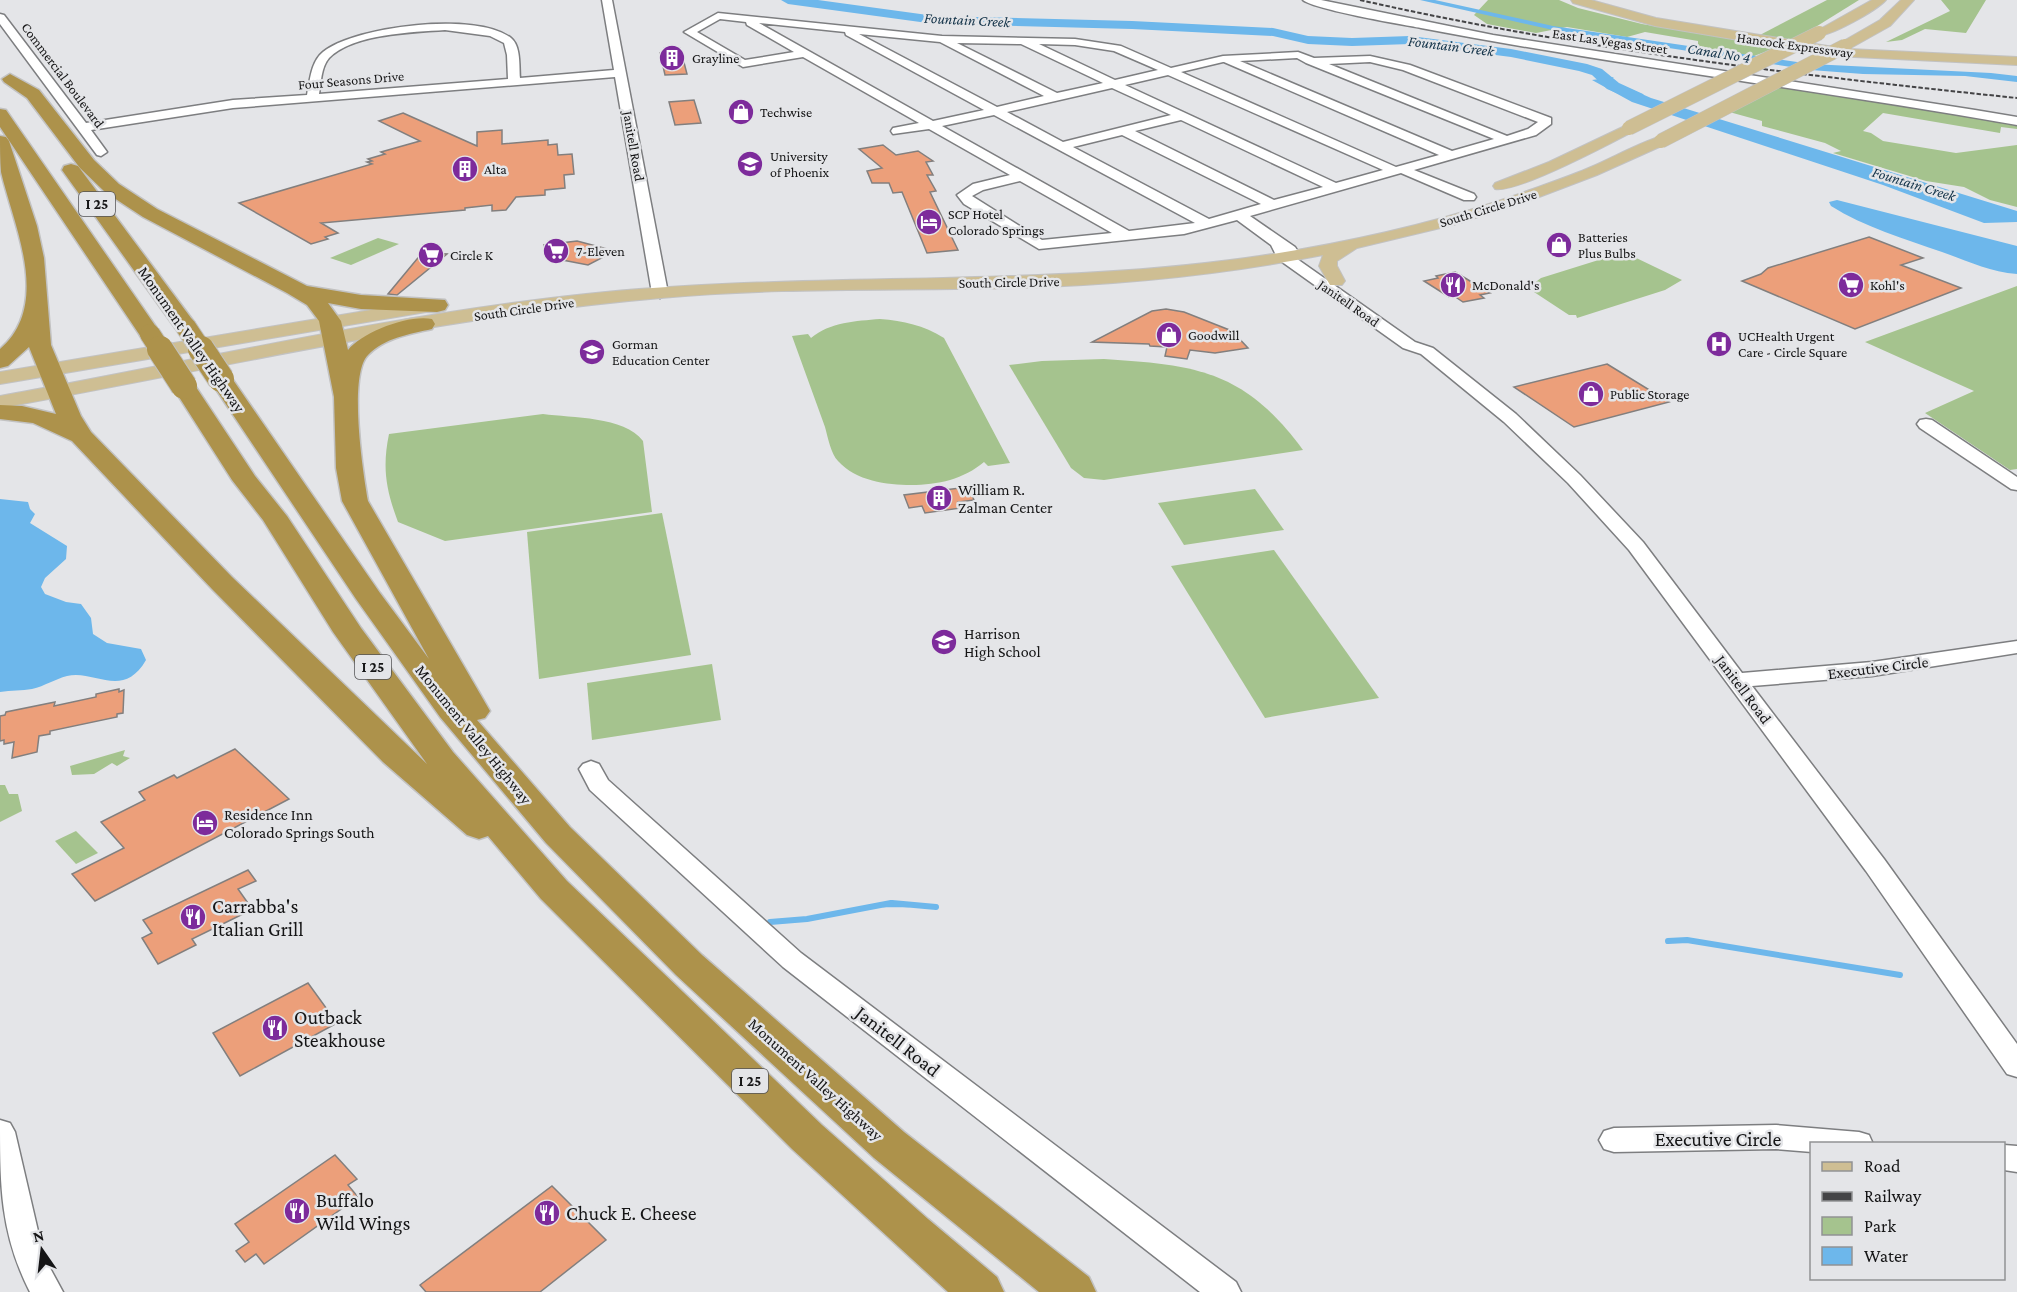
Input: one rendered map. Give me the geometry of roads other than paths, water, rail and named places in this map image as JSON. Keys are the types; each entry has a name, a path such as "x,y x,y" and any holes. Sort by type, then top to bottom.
{"highway":[{"path":"5,72 33,94 97,176 125,198 315,300 333,331 346,398 349,468 355,501 466,701 486,728 689,964"},
{"name":"Monument Valley Highway","path":"5,72 43,130 186,327 370,599 451,710 558,835 689,964 889,1145 1073,1292"},
{"path":"0,361 16,350 28,334 38,284 31,238 2,129"},
{"name":"Monument Valley Highway","path":"2,129 150,334 245,480 274,516 348,632 441,760 554,890 807,1137 912,1233 981,1292"},
{"path":"301,292 430,314"},
{"path":"36,302 40,345 69,416 81,436 222,583 395,754 592,926"},
{"path":"346,398 350,367 364,347 430,314"},
{"path":"0,412 33,414 54,420 81,436"}],"main road":[{"name":"Hancock Expressway","path":"1577,0 1655,21 1834,52 2017,61"},
{"name":"South Circle Drive","path":"1447,204 1541,172 1859,13 1880,0"},
{"name":"South Circle Drive","path":"54,380 430,314 520,294 659,286 1070,280 1186,270 1286,252 1354,243 1397,234 1490,208 1521,207 1538,211 1528,202 1531,196 1661,141 1845,46 1885,23 1908,0"},
{"name":"South Circle Drive","path":"1286,252 1320,237 1426,210"},
{"path":"1336,281 1328,266 1329,259 1354,243"},
{"name":"South Circle Drive","path":"430,314 470,317 659,286"},
{"path":"470,317 513,303 520,294"},
{"path":"0,378 54,380"},
{"path":"0,402 54,380"}],"street":[{"name":"Janitell Road","path":"607,0 659,286"},
{"name":"East Las Vegas Street","path":"1308,0 1384,19 1474,35 1851,92 2017,121"},
{"path":"805,53 753,64 740,64 690,33 718,16 942,39 1066,42 1109,46 1398,170 1468,197"},
{"name":"Commercial Boulevard","path":"0,17 101,152"},
{"path":"742,19 1127,236"},
{"path":"312,98 321,63 333,49 367,36 417,28 472,29 505,39 510,45 514,81"},
{"path":"845,28 850,34 1208,224"},
{"path":"942,39 1055,97"},
{"path":"1023,41 1335,188"},
{"path":"897,131 996,111 1223,59 1298,55 1506,140"},
{"path":"1223,59 1451,156"},
{"path":"1022,176 970,189 964,195 965,198 1039,245 1127,236 1184,230 1208,224 1506,140 1532,132 1546,121 1406,67 1370,59 1310,60"},
{"name":"Four Seasons Drive","path":"84,127 202,108 622,73"},
{"path":"1060,146 1183,116"},
{"path":"1124,130 1273,205"},
{"name":"Janitell Road","path":"1239,215 1259,227 1286,252 1408,345 1427,351 1510,418 1574,478 1636,546 1738,680 1922,929 2017,1066"},
{"name":"Janitell Road","path":"1286,252 1336,281 1425,343 1427,351"},
{"path":"1926,424 2017,485"},
{"name":"Executive Circle","path":"1738,680 1863,670 2017,647"},
{"name":"Janitell Road","path":"591,768 598,784 792,960 1225,1292"},
{"path":"0,1132 29,1260 47,1292"},
{"name":"Executive Circle","path":"1614,1140 1776,1137 1845,1142"}],"water":[{"path":"1614,77 1610,80 1651,98 2017,211 2017,222 1984,223 1883,185 1632,102 1592,80"},
{"path":"1837,200 2017,246 2017,274 1979,266 1871,226 1831,206 1829,202"},
{"path":"0,499 28,502 35,514 30,523 67,546 66,559 45,578 41,587 45,594 66,602 81,604 91,618 93,634 107,643 141,649 146,660 137,672 118,681 77,675 67,676 32,689 0,692"}],"waterway":[{"name":"Fountain Creek","path":"788,0 935,20 1132,25 1273,32 1308,40 1352,42 1410,40 1511,53 1582,67 1597,72 1613,86 1637,97"},
{"name":"Canal No 4","path":"1424,0 1553,28 1811,67 1837,70 1965,73 2017,79"},
{"path":"770,922 807,919 891,903"},
{"path":"892,903 936,907"},
{"path":"883,905 909,905"},
{"path":"1668,941 1687,940 1900,975"}],"railway":[{"path":"1360,0 1523,33 1687,59 2017,98"}],"place":[{"name":"Grayline","path":"672,58"},
{"name":"Techwise","path":"741,112"},
{"name":"University of Phoenix","path":"750,164"},
{"name":"Alta","path":"465,169"},
{"name":"SCP Hotel Colorado Springs","path":"929,222"},
{"name":"Batteries Plus Bulbs","path":"1559,245"},
{"name":"7-Eleven","path":"556,251"},
{"name":"Circle K","path":"431,255"},
{"name":"McDonald's","path":"1453,285"},
{"name":"Kohl's","path":"1851,285"},
{"name":"Goodwill","path":"1169,335"},
{"name":"UCHealth Urgent Care - Circle Square","path":"1719,344"},
{"name":"Gorman Education Center","path":"592,352"},
{"name":"Public Storage","path":"1591,394"},
{"name":"William R. Zalman Center","path":"939,498"},
{"name":"Harrison High School","path":"944,642"},
{"name":"Residence Inn Colorado Springs South","path":"205,823"},
{"name":"Carrabba's Italian Grill","path":"193,917"},
{"name":"Outback Steakhouse","path":"275,1028"},
{"name":"Buffalo Wild Wings","path":"297,1211"},
{"name":"Chuck E. Cheese","path":"547,1213"}]}
